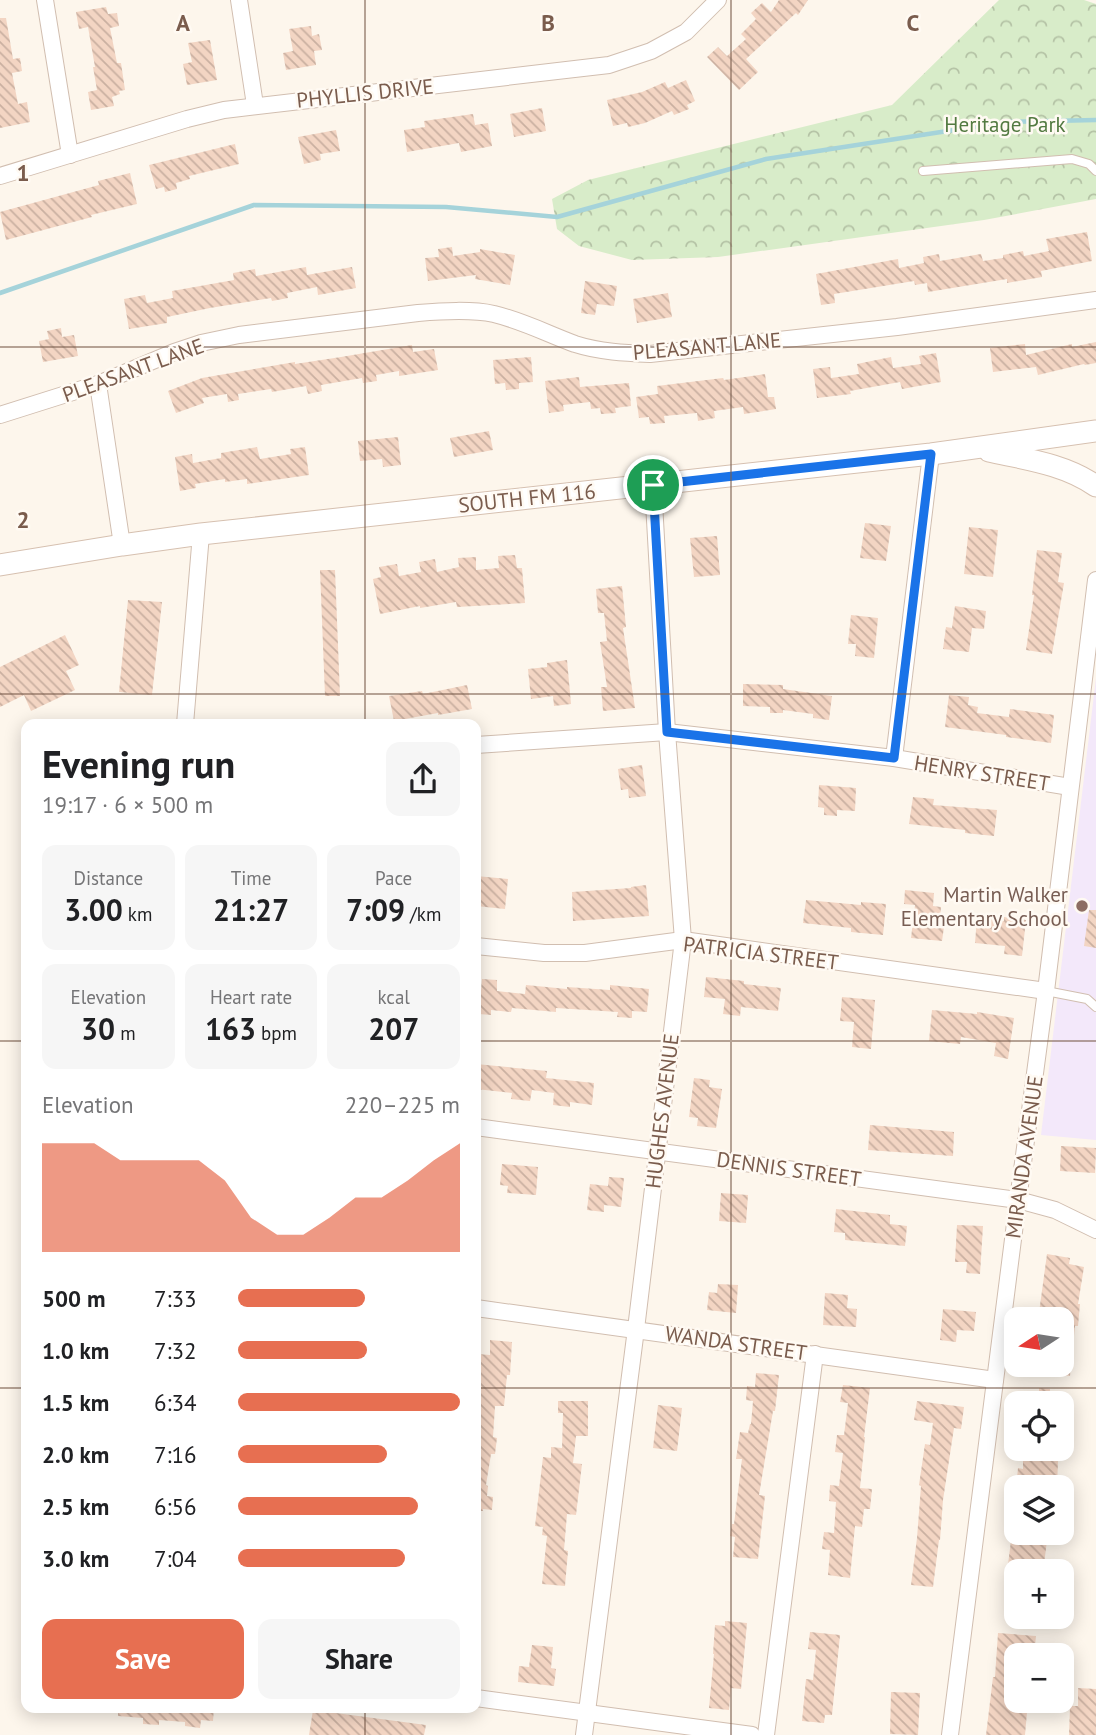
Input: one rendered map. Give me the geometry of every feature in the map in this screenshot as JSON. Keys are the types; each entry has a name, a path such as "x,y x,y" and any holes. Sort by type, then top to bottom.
{"main road":[{"name":"SOUTH FM 116","path":"0,565 201,534 931,454 1096,431"},
{"path":"973,448 1046,463 1096,486"}],"street":[{"path":"46,0 69,155"},
{"path":"239,0 255,105"},
{"name":"PHYLLIS DRIVE","path":"0,176 224,110 609,65 651,51 686,32 718,0"},
{"name":"PLEASANT LANE","path":"0,415 98,384 174,352 201,344 239,335 418,313 491,313 576,344 615,353 650,354 884,329 1096,300"},
{"path":"98,384 122,545"},
{"path":"894,758 931,454"},
{"name":"HUGHES AVENUE","path":"584,1735 683,940 667,732 653,485"},
{"path":"185,719 201,534"},
{"name":"MIRANDA AVENUE","path":"950,1735 1096,580"},
{"name":"HENRY STREET","path":"481,745 667,732 894,758 1070,787"},
{"name":"PATRICIA STREET","path":"481,947 544,953 585,953 683,940 1046,991"},
{"name":"DENNIS STREET","path":"481,1128 1018,1200 1055,1210 1096,1230"},
{"name":"WANDA STREET","path":"481,1309 995,1380"},
{"path":"766,1735 816,1354"},
{"path":"481,1699 752,1735"}],"lane":[{"path":"923,171 1072,159 1089,164 1096,171"},
{"path":"1046,991 1087,999 1096,1007"}],"shaded area":[{"name":"Martin Walker Elementary School","path":"1096,678 1096,1140 1041,1135"}],"green space":[{"name":"Heritage Park","path":"999,0 1084,0 1096,4 1096,199 984,220 718,257 632,260 579,246 557,229 552,199 588,180 892,105"}],"building":[{"path":"779,0 808,0 798,15 796,13 746,59 758,72 739,90 707,57 718,47 727,56 746,39 741,34 756,19 751,13 762,3 771,12"},
{"path":"106,7 108,14 117,13 119,26 110,28 117,63 121,63 125,90 112,97 114,106 91,110 88,92 97,90 95,67 88,27 79,29 76,12"},
{"path":"0,18 6,18 13,59 20,58 22,71 12,73 18,104 27,102 30,122 0,128"},
{"path":"311,26 312,36 319,34 322,50 314,51 316,65 286,70 283,53 293,51 289,29"},
{"path":"210,40 217,80 187,85 183,64 192,62 188,43"},
{"path":"686,80 695,101 687,105 689,109 674,115 672,111 628,127 627,123 613,126 607,100 642,92 665,82 668,88"},
{"path":"542,108 546,131 514,137 510,114"},
{"path":"473,114 475,125 488,123 492,146 461,152 459,143 407,152 404,130 425,127 424,121"},
{"path":"336,130 340,151 320,154 321,160 304,164 298,137"},
{"path":"235,144 239,164 189,176 190,179 176,183 177,189 165,192 164,187 156,189 149,165"},
{"path":"130,173 137,204 6,240 0,212 99,185 98,181"},
{"path":"1087,232 1092,261 1041,271 1042,277 1007,283 1007,279 928,292 927,283 915,285 914,281 834,294 835,303 821,305 816,274 898,259 899,268 924,263 923,257 939,254 940,261 981,254 983,261 1023,251 1024,256 1049,251 1046,239"},
{"path":"452,247 453,256 480,252 480,249 515,255 510,285 475,279 476,275 428,281 425,258 439,257 438,249"},
{"path":"306,267 307,275 352,267 356,288 318,295 317,287 287,293 288,298 272,301 271,298 210,308 167,317 167,323 129,329 124,299 145,295 147,303 173,298 172,291 234,280 233,273 255,269 256,276"},
{"path":"585,281 617,286 614,306 597,304 595,315 581,313"},
{"path":"668,293 672,317 637,323 633,299"},
{"path":"61,328 62,337 74,335 78,356 43,362 39,341 49,339 47,331"},
{"path":"1096,342 1096,363 1038,375 1036,367 993,372 990,348 1025,344 1026,355 1072,344 1072,347"},
{"path":"412,345 413,352 434,349 438,370 399,376 399,371 376,375 377,381 363,383 362,378 321,385 322,391 308,394 306,386 238,394 239,400 228,402 227,394 202,398 204,403 176,413 168,391 202,378"},
{"path":"936,353 941,382 902,389 900,382 850,391 851,394 817,398 813,369 830,367 831,378 859,374 857,364 891,357 893,368 921,364 919,356"},
{"path":"531,357 533,382 519,383 519,389 506,390 505,383 495,384 493,360"},
{"path":"765,374 768,397 774,397 776,409 744,414 743,407 714,411 715,418 698,421 697,413 664,416 665,423 650,424 649,417 639,418 636,397 658,394 657,386"},
{"path":"579,377 580,387 629,383 631,406 615,408 616,413 601,414 600,408 591,409 590,402 563,405 564,411 549,413 545,381"},
{"path":"489,431 493,450 454,457 450,438"},
{"path":"398,437 401,465 383,467 382,459 360,461 358,441"},
{"path":"257,447 260,459 291,454 290,449 305,447 309,475 247,484 247,479 225,482 225,479 195,484 196,488 180,491 175,457 192,454 193,463 221,458 221,453"},
{"path":"865,523 891,526 886,561 860,558"},
{"path":"969,527 998,530 993,577 964,574"},
{"path":"717,536 720,575 694,577 690,538"},
{"path":"1037,550 1062,553 1058,582 1064,583 1052,654 1026,650"},
{"path":"515,555 517,568 522,568 525,603 457,607 456,602 380,614 373,579 381,577 379,567 397,564 399,576 421,572 419,562 435,559 437,572 459,567 458,558 476,557 476,570 499,568 498,556"},
{"path":"320,570 335,570 340,696 325,696"},
{"path":"622,586 626,627 623,628 635,708 603,711 601,687 607,687 600,642 607,641 604,613 598,613 596,589"},
{"path":"128,600 162,602 152,695 119,692"},
{"path":"955,606 986,611 984,629 972,628 969,652 943,649 946,627 952,628"},
{"path":"851,615 878,618 874,658 855,656 856,644 848,644"},
{"path":"65,635 79,665 66,671 75,690 31,711 24,695 0,707 0,667"},
{"path":"567,660 571,704 554,706 553,696 531,699 528,669 547,667 547,663"},
{"path":"743,684 783,685 783,689 832,696 829,720 813,718 813,714 783,710 783,713 770,713 770,707 743,706"},
{"path":"467,685 472,709 394,719 389,696 422,691 423,694"},
{"path":"949,695 969,697 968,705 978,707 977,713 1009,717 1010,709 1054,715 1051,743 945,727"},
{"path":"642,765 646,796 629,798 628,789 621,790 618,769"},
{"path":"819,785 856,788 855,811 837,810 837,816 824,815 824,808 818,807"},
{"path":"913,797 934,799 933,805 997,810 994,836 909,824"},
{"path":"481,876 508,879 505,909 481,907"},
{"path":"646,885 649,916 573,921 572,892"},
{"path":"905,890 934,893 933,906 941,907 940,919 945,920 942,941 911,938 915,905 904,904"},
{"path":"806,900 861,905 861,902 886,904 883,935 851,932 851,928 803,923"},
{"path":"1089,910 1096,910 1096,948 1084,946"},
{"path":"1004,917 1026,920 1022,956 1004,954 1005,946 975,943 977,918 1004,921"},
{"path":"706,977 781,988 778,1011 741,1007 740,1016 723,1014 725,999 704,997"},
{"path":"482,979 497,980 497,991 525,994 526,985 610,990 610,985 649,989 647,1012 632,1011 632,1018 617,1017 618,1012 556,1008 556,1012 512,1008 511,1012 491,1010 491,1015 481,1014"},
{"path":"842,997 875,1000 871,1049 852,1047 854,1022 840,1021"},
{"path":"932,1010 977,1012 1014,1018 1008,1059 994,1056 996,1043 961,1037 960,1044 929,1041"},
{"path":"481,1064 547,1071 546,1078 594,1083 592,1105 570,1102 570,1107 553,1105 554,1093 532,1090 530,1101 511,1099 512,1093 481,1090"},
{"path":"694,1078 710,1080 709,1087 722,1089 716,1128 697,1126 698,1118 689,1117"},
{"path":"870,1125 954,1132 953,1156 868,1150"},
{"path":"1061,1146 1096,1148 1095,1173 1060,1171"},
{"path":"502,1164 538,1167 536,1195 507,1193 508,1186 500,1185"},
{"path":"609,1177 624,1178 621,1207 604,1205 604,1212 587,1210 590,1184 608,1186"},
{"path":"721,1193 748,1195 746,1223 719,1221"},
{"path":"836,1209 890,1215 890,1224 907,1226 905,1246 845,1240 845,1233 834,1232"},
{"path":"957,1225 983,1226 980,1274 966,1273 967,1262 955,1262"},
{"path":"1047,1254 1070,1258 1069,1264 1084,1267 1078,1304 1078,1326 1075,1326 1074,1336 1074,1307 1040,1307"},
{"path":"718,1284 738,1285 736,1313 707,1310 709,1292 717,1293"},
{"path":"825,1293 848,1295 847,1308 857,1309 856,1327 823,1325"},
{"path":"943,1309 976,1312 974,1331 957,1330 956,1342 940,1340"},
{"path":"490,1340 512,1342 510,1375 507,1375 504,1406 495,1406 493,1437 497,1438 495,1454 491,1454 486,1485 487,1496 493,1497 492,1510 481,1511 481,1354 490,1355"},
{"path":"756,1373 779,1375 759,1495 765,1496 758,1559 733,1557 735,1537 730,1536 734,1524 742,1459 736,1459 740,1432 748,1433 751,1424 753,1401 746,1400 747,1386 755,1387"},
{"path":"843,1385 870,1388 860,1488 872,1489 870,1509 864,1509 862,1527 855,1526 850,1578 828,1575 830,1550 822,1549 824,1532 834,1533 836,1502 829,1501 830,1485 839,1486 843,1453 835,1452 837,1435 844,1435 848,1403 840,1402"},
{"path":"558,1401 588,1401 588,1436 576,1436 573,1463 582,1464 576,1515 567,1514 565,1586 542,1584 547,1536 542,1535 543,1527 535,1526 543,1457 551,1458 551,1447 562,1448 563,1413 558,1413"},
{"path":"917,1401 964,1407 961,1429 954,1428 933,1587 911,1585 917,1538 919,1485 925,1444 930,1445 933,1423 914,1420"},
{"path":"658,1405 682,1408 677,1451 653,1448"},
{"path":"1023,1461 1058,1461 1057,1475 1017,1475 1018,1468 1023,1469"},
{"path":"1010,1545 1046,1545 1045,1559 1009,1559"},
{"path":"725,1621 747,1623 741,1689 731,1688 729,1710 709,1708 715,1625 725,1626"},
{"path":"810,1632 840,1635 832,1715 825,1715 824,1723 802,1721 806,1679 813,1680 816,1650 808,1649"},
{"path":"998,1633 1036,1636 1035,1643 1004,1643 1004,1713 1027,1713 1025,1735 986,1735 995,1677"},
{"path":"532,1645 553,1647 551,1668 556,1669 554,1686 518,1682 519,1666 529,1667"},
{"path":"1078,1688 1096,1689 1096,1735 1069,1735 1070,1713 1074,1713 1074,1706 1078,1706"},
{"path":"891,1692 920,1693 918,1735 890,1734"},
{"path":"118,1713 214,1713 213,1721 201,1720 200,1728 185,1726 185,1722 159,1720 159,1725 143,1724 143,1718 118,1716"},
{"path":"313,1713 336,1713 426,1725 424,1735 309,1735"}],"waterway":[{"path":"0,293 254,205 446,207 557,217 766,159 1006,122 1096,120"}],"place":[{"name":"Martin Walker Elementary School","path":"1082,906"}],"route":[{"path":"931,454 894,758 667,732 653,485 931,454"}]}
